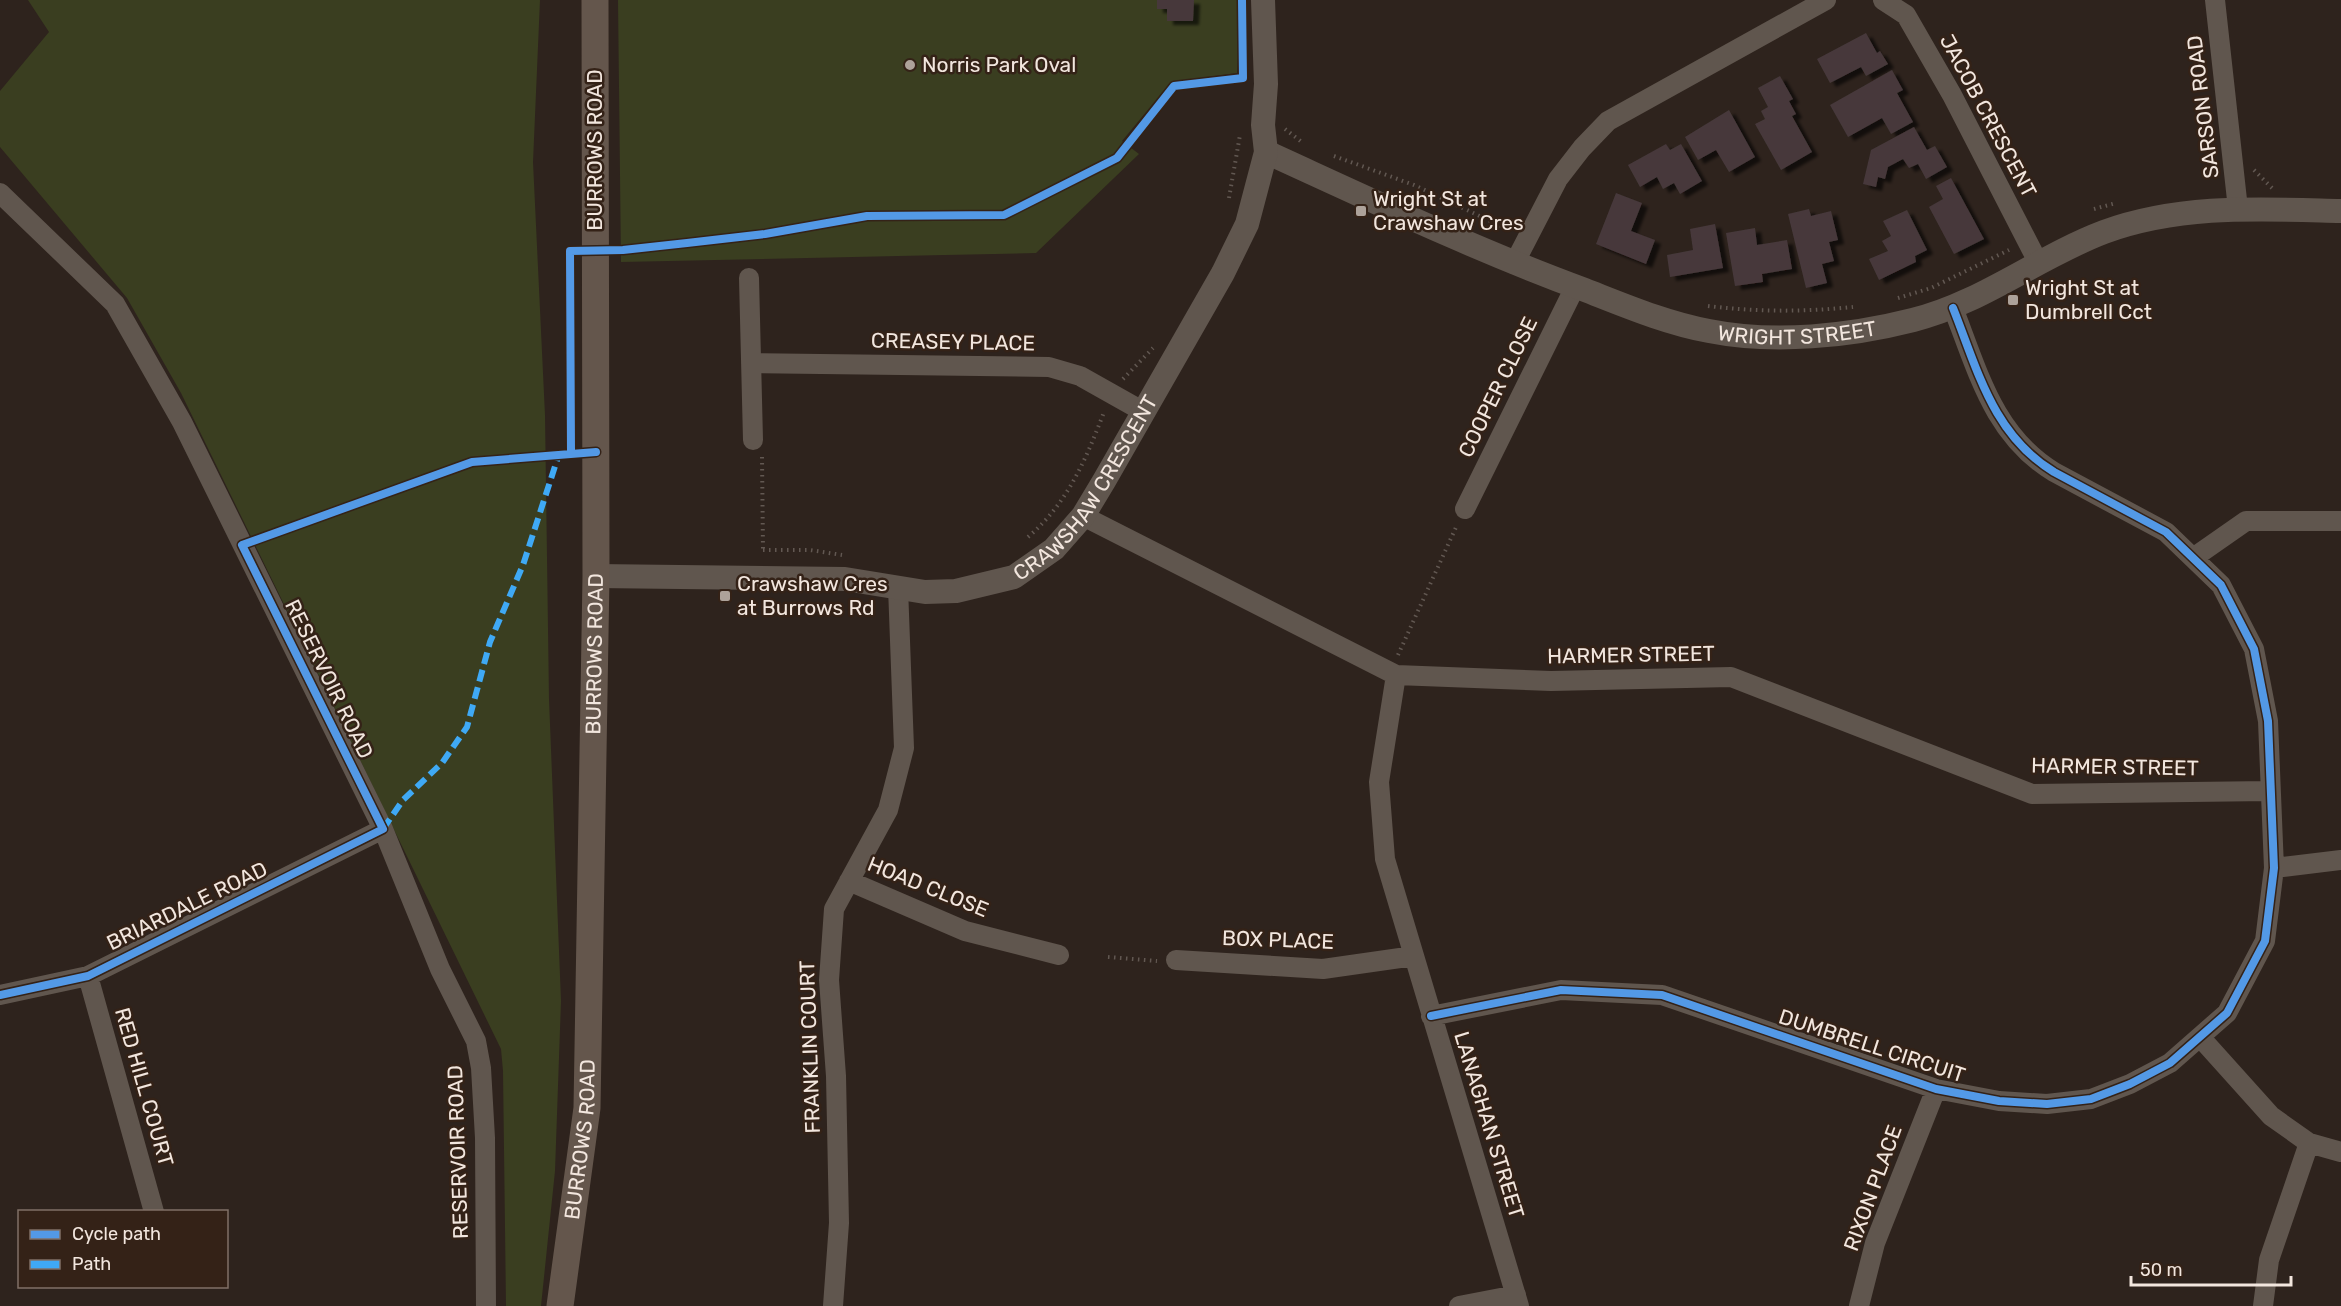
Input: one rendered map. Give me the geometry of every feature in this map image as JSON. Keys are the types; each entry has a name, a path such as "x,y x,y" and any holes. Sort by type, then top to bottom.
{"main road":[{"name":"BURROWS ROAD","path":"560,1306 587,1108 596,576 595,0"}],"street":[{"name":"CRAWSHAW CRESCENT","path":"596,576 762,576 845,579 925,592 956,591 1014,578 1054,549 1083,516 1223,273 1247,224 1266,152 1263,125 1266,84 1263,0"},
{"path":"1514,264 1558,179 1582,148 1608,121 1826,0"},
{"name":"JACOB CRESCENT","path":"1883,0 1906,15 1952,95 2039,264"},
{"name":"SARSON ROAD","path":"2215,0 2221,71 2238,209"},
{"name":"WRIGHT STREET","path":"1266,152 1514,264 1669,322 1712,332 1767,337 1821,335 1912,321 1953,308 2102,233 2152,217 2238,209 2341,211"},
{"name":"RESERVOIR ROAD","path":"0,193 115,304 182,423 383,829 440,969 476,1041 481,1068 485,1138 486,1306"},
{"path":"749,278 751,363 757,447"},
{"name":"COOPER CLOSE","path":"1461,517 1575,286"},
{"name":"DUMBRELL CIRCUIT","path":"1431,1016 1561,990 1662,995 1936,1089 1999,1101 2048,1104 2091,1099 2130,1084 2170,1063 2227,1013 2265,941 2274,868 2269,791 2268,721 2254,649 2221,585 2166,532 2054,472 2038,462 2018,444 1993,407 1953,308"},
{"name":"CREASEY PLACE","path":"751,363 1049,367 1080,376 1144,412"},
{"name":"HARMER STREET","path":"1083,516 1396,667 1551,681 1731,677 2032,794 2269,791"},
{"path":"2193,558 2246,520 2341,521"},
{"name":"FRANKLIN COURT","path":"833,1306 839,1223 836,1076 828,980 834,909 888,810 904,748 898,587"},
{"name":"LANAGHAN STREET","path":"1396,667 1379,782 1385,859 1517,1300"},
{"name":"BRIARDALE ROAD","path":"0,995 88,976 383,829"},
{"path":"2274,868 2341,860"},
{"name":"HOAD CLOSE","path":"849,881 965,931 1059,955"},
{"name":"BOX PLACE","path":"1171,961 1323,969 1414,956"},
{"name":"RED HILL COURT","path":"88,976 153,1210"},
{"path":"2200,1036 2271,1116 2309,1143 2341,1152"},
{"name":"RIXON PLACE","path":"1859,1306 1875,1243 1936,1089"},
{"path":"2263,1306 2269,1260 2309,1143"},
{"path":"1459,1306 1517,1300"}],"path":[{"path":"1228,200 1242,126 1263,125 1283,128 1307,147"},
{"path":"1328,154 1413,185 1505,228 1521,225 1531,230"},
{"path":"2235,172 2253,170 2273,190"},
{"path":"2084,214 2117,203"},
{"path":"1888,301 1931,288 2009,250 2013,237 2022,234"},
{"path":"1700,305 1749,311 1802,312 1856,307"},
{"path":"1021,543 1044,523 1082,469 1119,383 1160,341"},
{"path":"757,447 763,550 762,576"},
{"path":"1396,667 1461,517"},
{"path":"763,550 810,550 845,555"},
{"path":"1108,957 1171,961"}],"green space":[{"path":"28,0 540,0 533,162 545,415 549,699 561,1001 555,1171 541,1306 506,1306 501,1049 181,393 127,298 0,147 0,91 49,32"},
{"path":"618,0 1242,0 1237,73 1171,82 1122,141 1139,154 1036,253 621,262"}],"building":[{"path":"1157,0 1194,0 1193,21 1167,21 1167,9 1157,9"},
{"path":"1866,33 1877,53 1880,51 1888,64 1866,76 1861,67 1830,83 1817,59"},
{"path":"1892,70 1903,90 1897,93 1913,122 1891,134 1882,118 1848,137 1830,105"},
{"path":"1780,76 1793,99 1789,101 1796,114 1792,116 1812,152 1781,170 1755,124 1765,119 1761,111 1768,107 1758,88"},
{"path":"1729,110 1755,157 1729,172 1716,150 1698,160 1685,137"},
{"path":"1914,127 1927,150 1935,146 1947,167 1926,179 1918,164 1909,168 1903,159 1888,167 1885,179 1878,177 1876,187 1863,184 1871,150"},
{"path":"1666,144 1670,150 1681,144 1702,181 1680,194 1674,183 1663,189 1657,177 1640,187 1628,165"},
{"path":"1951,178 1984,239 1954,254 1929,207 1943,199 1936,186"},
{"path":"1616,193 1642,203 1631,231 1655,240 1646,264 1596,244"},
{"path":"1809,209 1811,216 1831,211 1838,240 1829,242 1834,261 1822,264 1827,283 1806,288 1788,214"},
{"path":"1907,210 1927,250 1915,256 1916,262 1879,280 1869,259 1888,251 1882,241 1891,236 1883,221"},
{"path":"1715,224 1723,268 1670,277 1667,255 1693,250 1690,229"},
{"path":"1755,228 1757,245 1787,240 1792,269 1762,274 1763,282 1735,286 1726,233"}],"marked path":[{"path":"383,829 403,800 442,763 467,727 490,642 523,565 559,454"}],"cycle path":[{"path":"571,453 570,251 623,250 765,234 867,216 1004,215 1117,158 1174,86 1243,78 1242,0"},
{"path":"1431,1016 1561,990 1662,995 1936,1089 1999,1101 2047,1104 2091,1099 2130,1084 2170,1063 2227,1013 2265,941 2274,868 2268,721 2254,649 2221,585 2166,532 2054,472 2033,457 2016,440 1990,400 1953,308"},
{"path":"0,995 88,976 383,829 242,545 472,462 596,452"}],"place":[{"name":"Norris Park Oval","path":"910,65"},
{"name":"Wright St at Crawshaw Cres","path":"1361,211"},
{"name":"Wright St at Dumbrell Cct","path":"2013,300"},
{"name":"Crawshaw Cres at Burrows Rd","path":"725,596"}]}
